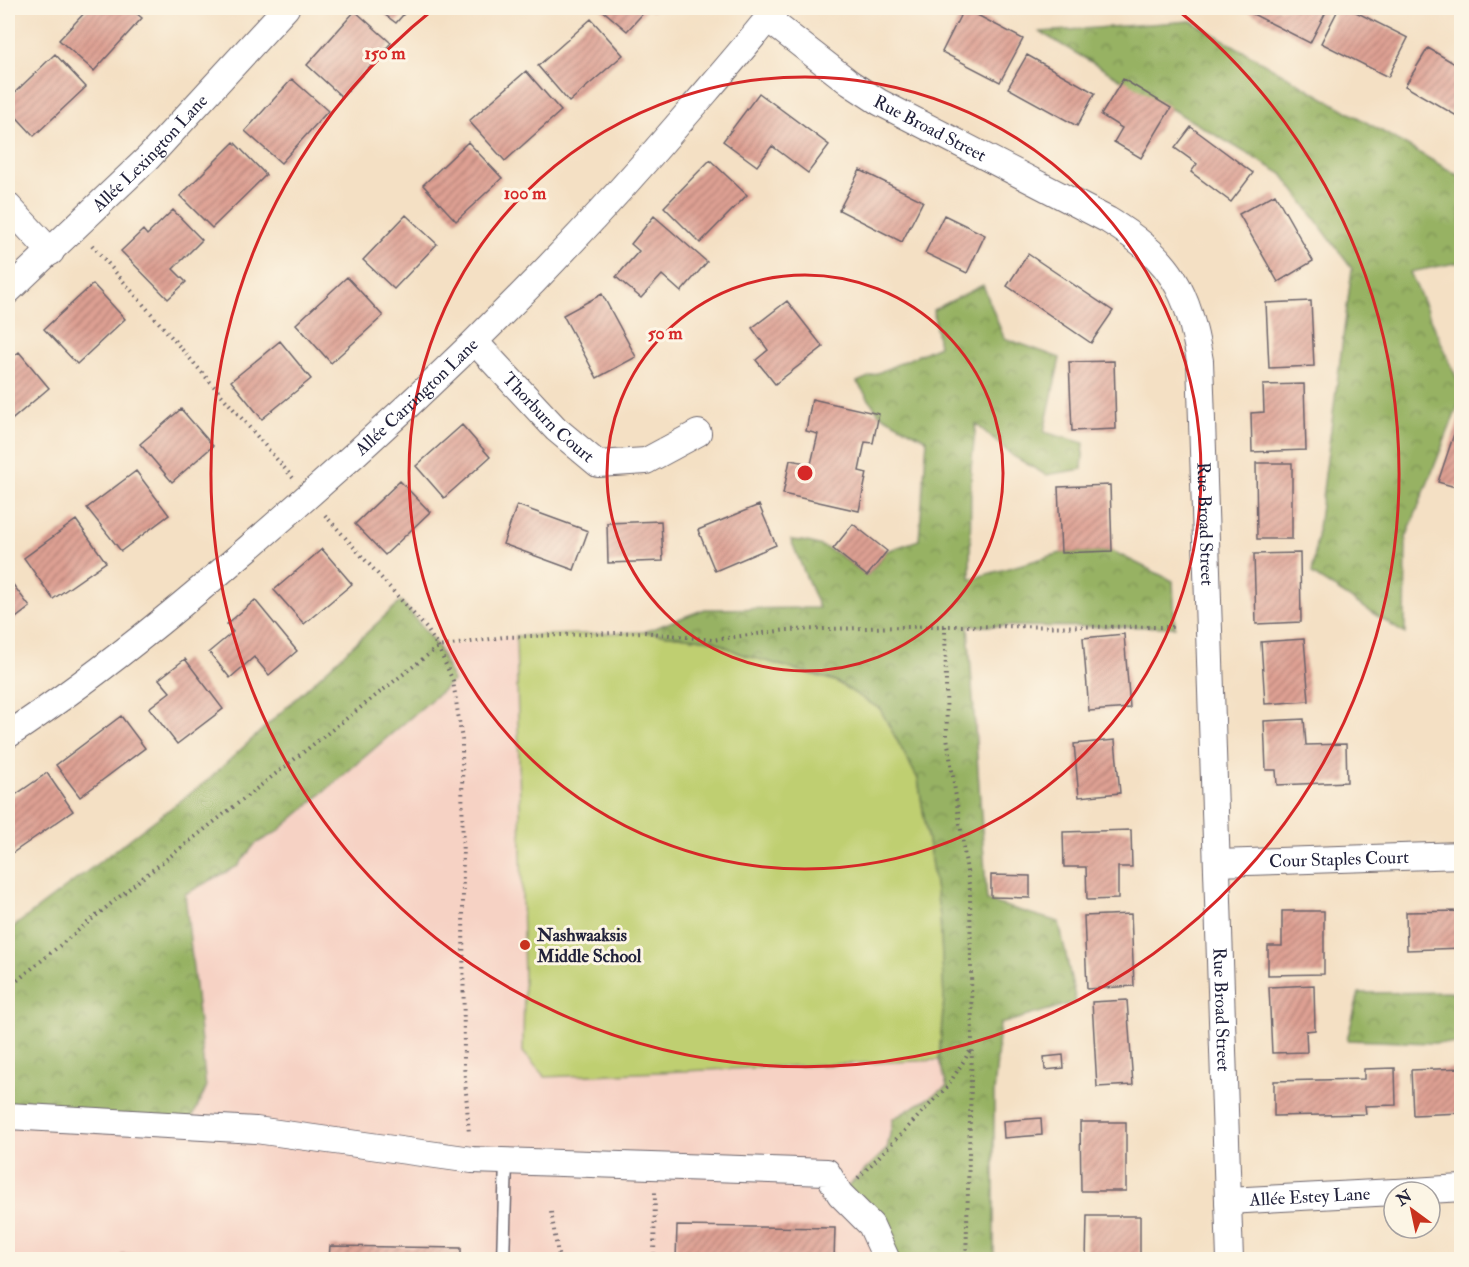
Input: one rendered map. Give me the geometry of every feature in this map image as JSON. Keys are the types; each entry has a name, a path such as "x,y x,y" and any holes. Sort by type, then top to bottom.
{"street":[{"name":"Allée Lexington Lane","path":"8,291 149,158 286,8"},
{"name":"Allée Carrington Lane","path":"8,735 134,643 309,496 476,343 630,181 772,13"},
{"name":"Rue Broad Street","path":"772,13 850,83 879,102 1138,238 1163,261 1181,290 1193,325 1200,361 1230,1260"},
{"path":"8,206 51,252"},
{"name":"Thorburn Court","path":"476,343 556,429 598,464 646,462 698,433"},
{"name":"Cour Staples Court","path":"1217,863 1461,855"},
{"path":"8,1116 256,1130 472,1160 826,1172 840,1194 871,1225 886,1260"},
{"name":"Allée Estey Lane","path":"1442,1189 1461,1188"},
{"name":"Allée Estey Lane","path":"1228,1202 1382,1193"}],"lane":[{"path":"503,1260 506,1161"}],"path":[{"path":"76,228 427,629 453,681 462,740 464,1065 470,1141"},
{"path":"945,626 947,737 970,891 972,1047 966,1260"},
{"path":"8,988 141,879 438,647 516,636 644,632 712,640 786,630 945,626 1175,627"},
{"path":"840,1194 866,1172 947,1087 972,1047"},
{"path":"654,1260 655,1188"},
{"path":"551,1212 560,1260"}],"shaded area":[{"name":"Nashwaaksis Middle School","path":"644,632 977,721 994,1259 8,1260 8,988 141,879 438,647 504,637"}],"green space":[{"path":"1191,21 1461,177 1461,262 1410,272 1461,388 1462,396 1406,538 1405,634 1312,574 1352,269 1282,174 1040,32"},
{"path":"983,285 1004,338 1060,358 1044,432 1084,443 1082,469 1046,475 1013,456 976,424 971,468 970,579 1061,553 1112,551 1173,581 1175,627 968,626 987,901 1059,922 1076,1002 1000,1024 994,1094 994,1259 887,1259 840,1194 887,1149 893,1119 947,1087 939,1060 944,999 940,916 918,779 880,709 835,681 741,654 712,640 644,632 705,609 819,608 791,540 803,541 832,551 867,576 887,551 919,540 927,440 879,414 857,382 939,346 933,310"},
{"path":"401,601 438,647 453,681 277,832 255,844 238,866 185,894 206,1088 188,1127 8,1116 8,931 208,780"},
{"path":"644,632 712,640 741,654 835,681 880,709 918,779 940,916 944,999 939,1060 545,1077 523,1052 524,979 516,636"},
{"path":"1461,992 1461,1044 1347,1040 1359,993"}],"building":[{"path":"89,8 130,8 142,18 94,71 59,40"},
{"path":"376,8 409,8 396,23"},
{"path":"600,8 648,8 627,31"},
{"path":"964,8 1023,39 1000,82 942,52"},
{"path":"1241,8 1328,8 1310,43"},
{"path":"1339,8 1348,8 1408,38 1388,77 1321,43"},
{"path":"355,11 391,43 342,97 307,65"},
{"path":"591,19 623,55 569,102 538,66"},
{"path":"1428,48 1462,68 1462,119 1405,86"},
{"path":"55,54 86,87 34,136 8,108 8,99"},
{"path":"1027,55 1095,93 1077,126 1008,88"},
{"path":"526,71 561,111 505,161 469,121"},
{"path":"292,79 328,111 281,163 245,131"},
{"path":"1123,79 1171,108 1141,158 1114,142 1122,128 1101,115"},
{"path":"759,93 829,145 808,173 772,146 757,166 723,141"},
{"path":"1191,127 1253,173 1231,202 1191,172 1197,164 1175,148"},
{"path":"234,142 266,175 212,228 180,196"},
{"path":"468,142 502,178 456,221 423,185"},
{"path":"710,160 747,195 700,243 664,207"},
{"path":"860,170 923,201 902,242 839,210"},
{"path":"1275,194 1313,261 1278,282 1239,214"},
{"path":"173,210 202,240 173,269 186,282 168,299 121,251 143,230 147,235"},
{"path":"406,215 437,244 394,289 363,260"},
{"path":"944,215 985,235 967,273 925,253"},
{"path":"654,216 707,262 681,292 662,275 641,298 616,277 639,251 631,244"},
{"path":"1028,254 1113,311 1091,343 1007,286"},
{"path":"347,277 383,316 331,363 296,324"},
{"path":"93,284 125,319 77,364 44,329"},
{"path":"602,294 636,357 597,378 563,315"},
{"path":"787,301 823,347 775,384 756,360 768,350 752,328"},
{"path":"1311,301 1314,366 1269,368 1266,303"},
{"path":"280,341 311,379 262,419 231,381"},
{"path":"19,352 49,388 8,423 8,361"},
{"path":"1114,361 1116,429 1072,431 1069,362"},
{"path":"1304,384 1306,450 1252,452 1251,413 1264,412 1263,385"},
{"path":"812,399 879,414 873,443 865,442 859,471 867,473 859,511 783,494 790,460 811,464 818,434 806,431"},
{"path":"181,409 213,446 172,482 140,444"},
{"path":"1462,413 1462,489 1438,482"},
{"path":"462,425 490,457 444,498 416,466"},
{"path":"1256,463 1292,463 1292,539 1257,539"},
{"path":"136,471 169,515 121,551 87,508"},
{"path":"400,481 430,512 385,555 355,524"},
{"path":"1110,485 1112,551 1061,553 1058,487"},
{"path":"517,505 588,531 574,570 503,544"},
{"path":"759,505 776,545 715,571 698,530"},
{"path":"76,520 106,562 53,599 24,558"},
{"path":"661,521 663,561 608,563 607,523"},
{"path":"853,524 887,551 867,576 833,549"},
{"path":"1457,535 1462,535 1462,569 1460,569"},
{"path":"322,549 352,584 304,624 274,590"},
{"path":"1300,553 1301,622 1256,624 1254,554"},
{"path":"8,578 30,607 8,624"},
{"path":"255,600 297,651 269,675 254,657 230,678 209,652 233,632 227,624"},
{"path":"1124,634 1130,708 1089,711 1083,638"},
{"path":"1304,639 1309,701 1265,704 1261,642"},
{"path":"185,659 223,709 177,744 149,708 170,692 159,679"},
{"path":"121,716 145,748 80,797 56,765"},
{"path":"1304,719 1306,745 1346,744 1347,782 1277,785 1276,770 1266,770 1264,721"},
{"path":"1115,740 1120,793 1079,797 1074,744"},
{"path":"47,773 73,811 11,854 8,849 8,800"},
{"path":"1131,830 1132,867 1118,867 1118,899 1087,900 1086,867 1064,867 1063,832"},
{"path":"991,875 1030,876 1030,898 991,897"},
{"path":"1282,911 1324,911 1324,974 1268,975 1268,946 1282,946"},
{"path":"1461,911 1462,948 1407,950 1406,912"},
{"path":"1131,914 1134,986 1087,989 1084,916"},
{"path":"1314,985 1315,1030 1306,1031 1307,1052 1272,1053 1269,987"},
{"path":"1127,1000 1133,1085 1097,1087 1092,1002"},
{"path":"1063,1055 1064,1068 1045,1070 1044,1057"},
{"path":"1395,1068 1396,1105 1365,1106 1366,1114 1274,1116 1274,1081 1364,1079 1364,1069"},
{"path":"1462,1068 1462,1113 1413,1115 1411,1070"},
{"path":"1041,1118 1042,1135 1004,1138 1003,1121"},
{"path":"1080,1122 1126,1122 1126,1191 1081,1191"},
{"path":"1087,1216 1140,1216 1140,1260 1086,1260"},
{"path":"677,1226 835,1228 834,1260 676,1260"},
{"path":"330,1246 461,1248 461,1260 329,1260"},
{"path":"121,1253 149,1253 149,1260 121,1260"}],"place":[{"name":"Nashwaaksis Middle School","path":"525,945"}]}
